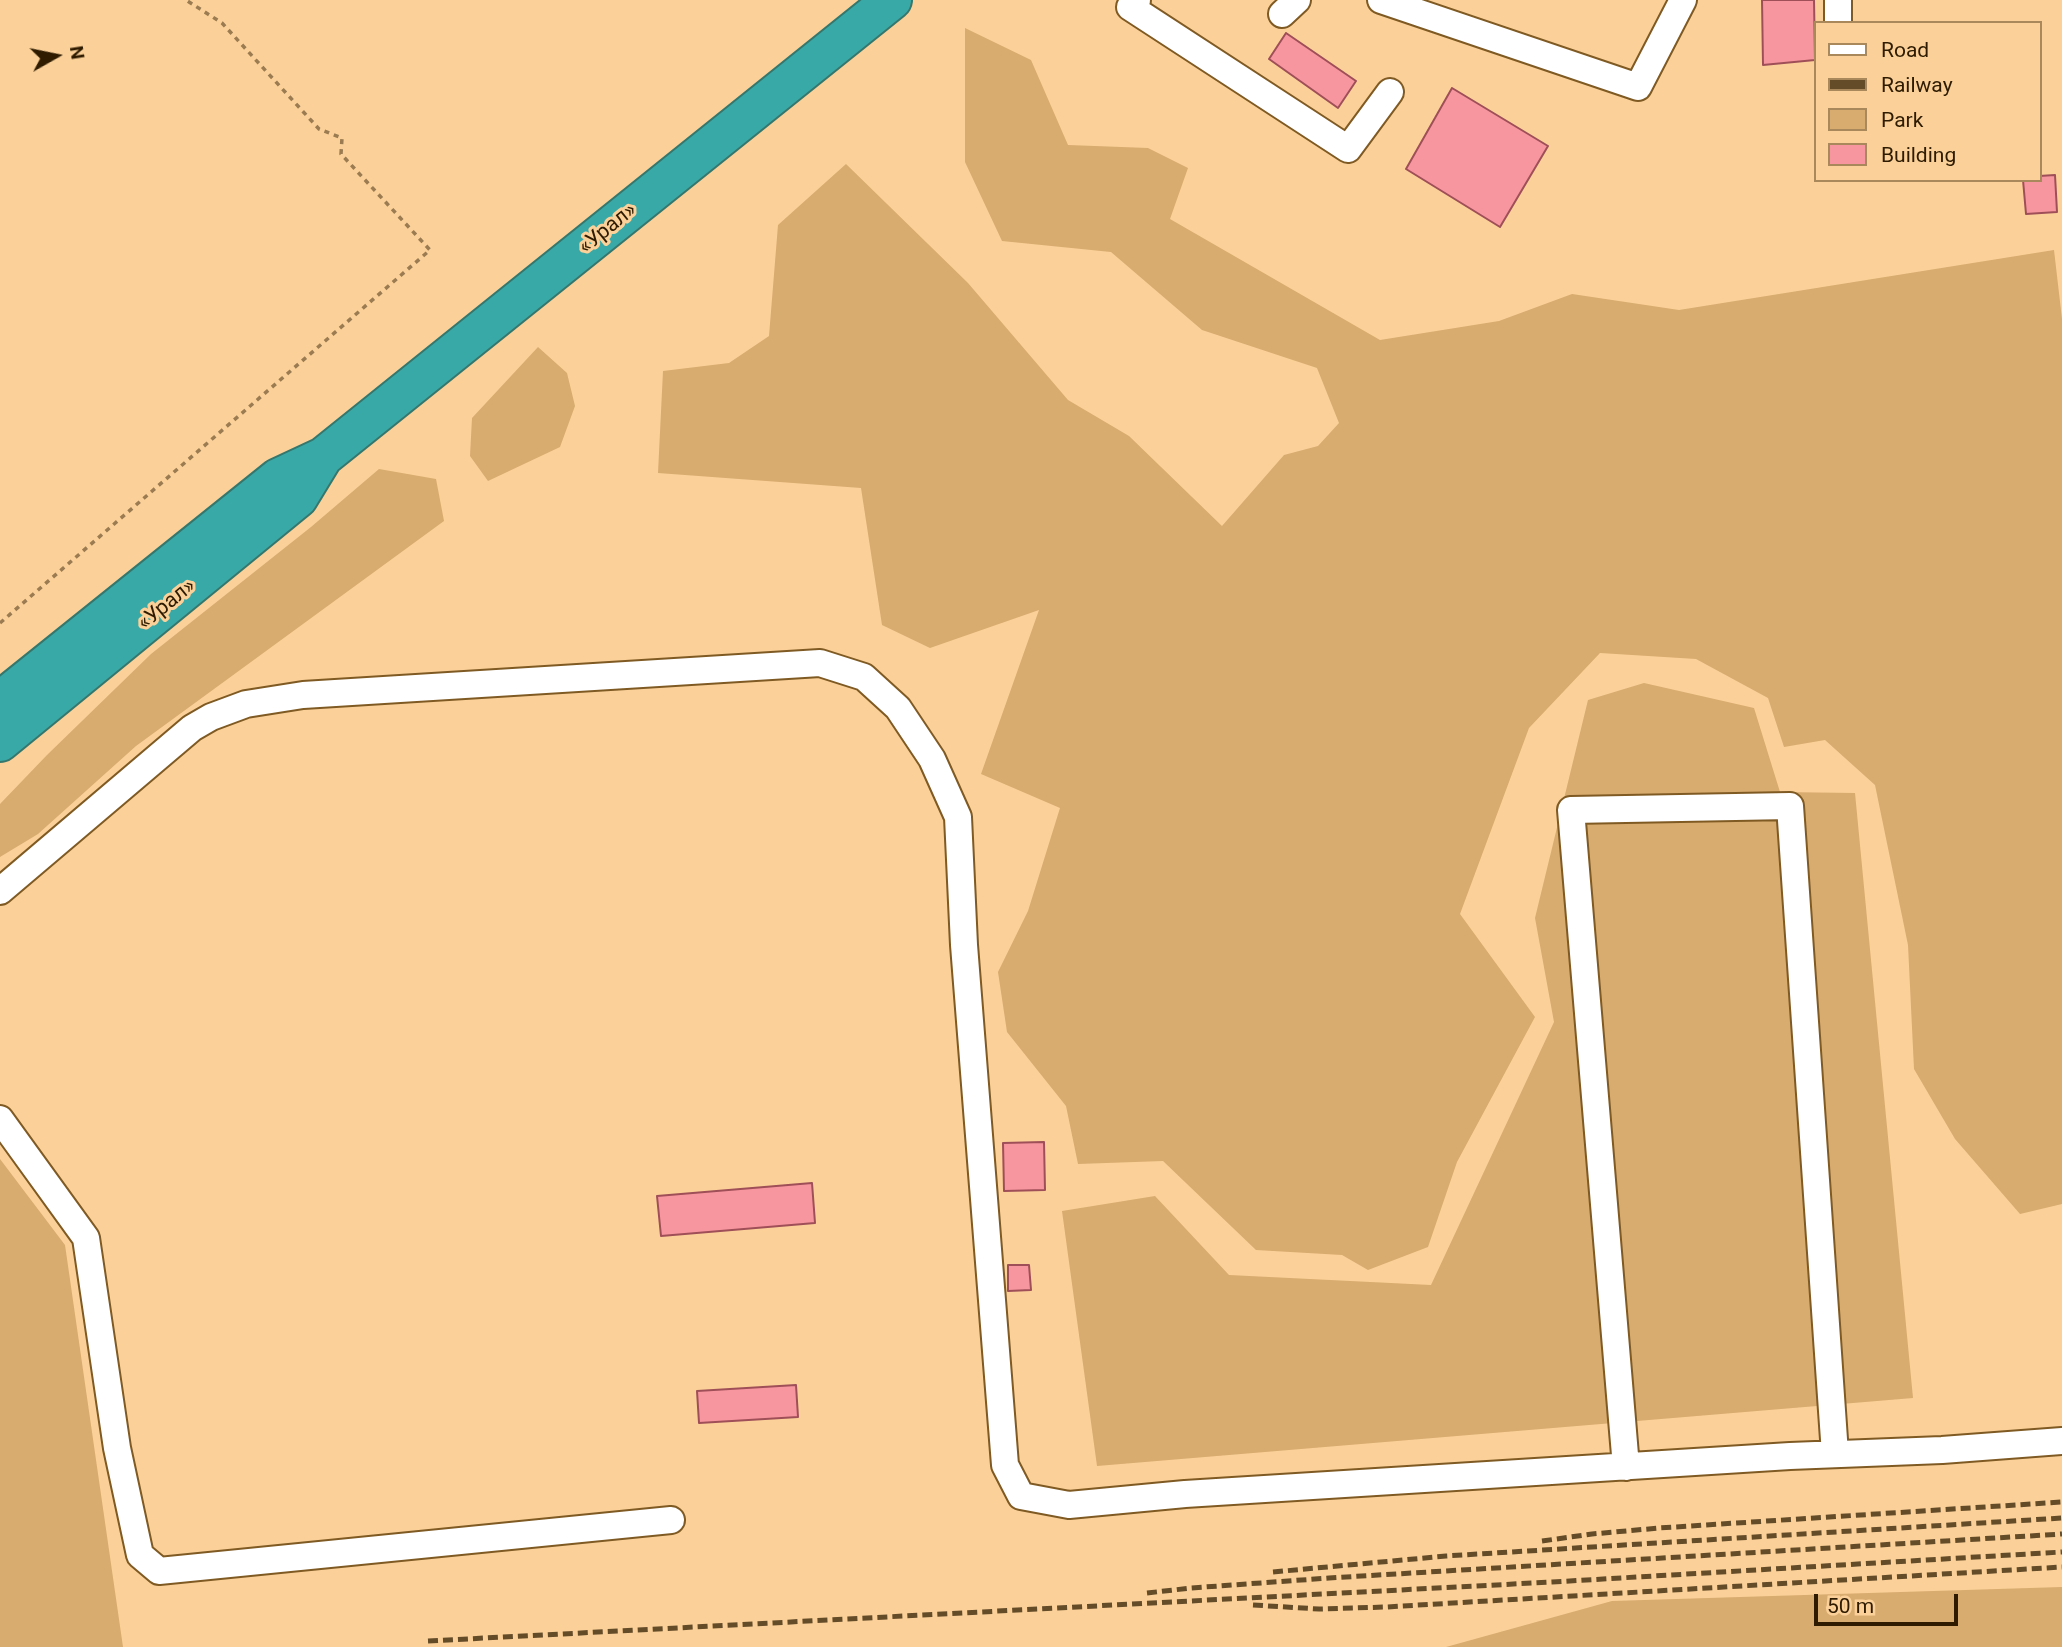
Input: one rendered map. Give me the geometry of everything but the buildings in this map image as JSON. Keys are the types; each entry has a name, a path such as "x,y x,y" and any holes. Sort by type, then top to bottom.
{"highway":[{"name":"«Урал»","path":"0,701 278,478 323,457 892,0"},
{"name":"«Урал»","path":"0,742 298,498 323,457"}],"street":[{"path":"1137,0 1130,7 1349,149 1390,92"},
{"path":"1381,0 1638,87 1683,0"},
{"path":"1838,0 1838,21"},
{"path":"0,891 192,728 211,717 246,704 303,695 820,663 864,677 898,708 932,759 958,817 964,945 1005,1465 1021,1496 1069,1505 1185,1494 2062,1441"},
{"path":"1626,1467 1571,810 1790,806 1835,1454"},
{"path":"0,1119 86,1238 117,1448 137,1542 140,1555 159,1571 671,1520"}],"path":[{"path":"0,623 429,250 341,154 342,138 319,129 222,23 186,0"}],"green space":[{"path":"965,28 1031,60 1068,145 1148,148 1188,168 1170,219 1380,340 1499,321 1572,294 1679,310 2054,250 2062,319 2062,1204 2020,1214 1955,1139 1914,1069 1908,945 1875,785 1825,740 1784,747 1768,698 1696,659 1600,653 1529,728 1460,914 1535,1017 1457,1162 1428,1247 1368,1270 1342,1255 1256,1250 1163,1161 1078,1164 1066,1106 1007,1032 998,972 1028,911 1060,808 981,774 1039,610 930,648 882,625 861,488 658,473 663,371 729,363 769,336 778,225 846,164 968,283 1068,400 1129,436 1222,526 1284,455 1318,446 1339,423 1317,368 1202,330 1111,252 1002,241 965,162"},
{"path":"538,347 567,373 575,406 560,447 488,481 470,456 472,418"},
{"path":"379,469 436,479 444,521 136,746 38,834 0,857 0,804 47,755 151,654 311,527"},
{"path":"1644,683 1754,708 1780,792 1855,793 1913,1398 1097,1466 1062,1211 1155,1196 1229,1275 1431,1285 1554,1022 1535,918 1588,700"},
{"path":"0,1159 65,1245 123,1647 0,1647"},
{"path":"2062,1587 2062,1647 1446,1647 1612,1601"}],"railway":[{"path":"1542,1541 1659,1528 2062,1502"},
{"path":"1273,1572 1446,1556 2062,1518"},
{"path":"1147,1593 1329,1578 2062,1534"},
{"path":"428,1641 1552,1582 2062,1552"},
{"path":"1253,1605 1319,1609 1386,1607 2062,1567"}]}
